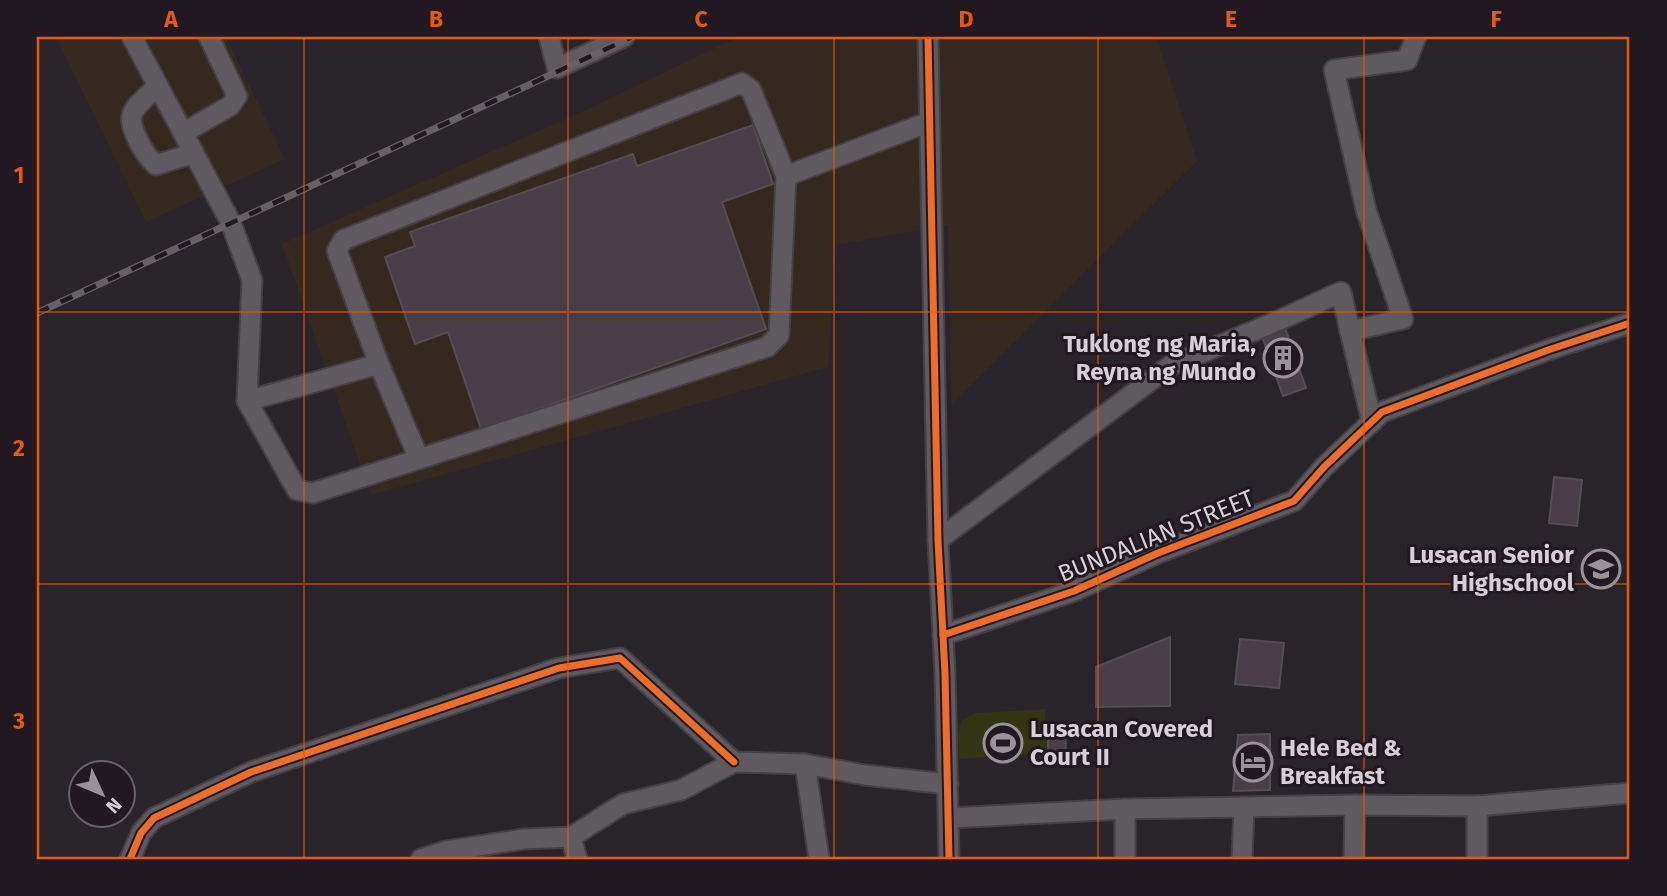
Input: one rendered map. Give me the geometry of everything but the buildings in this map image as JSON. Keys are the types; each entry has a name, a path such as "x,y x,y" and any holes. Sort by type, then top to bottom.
{"street":[{"path":"132,37 231,223 252,280 247,401 297,490 313,493 767,346 779,335 786,176 751,90 742,83 342,240 338,251 379,363 419,458"},
{"path":"183,133 230,106 237,96 209,37"},
{"path":"549,37 557,68 624,37"},
{"path":"928,37 938,540 949,859"},
{"path":"1350,331 1403,319 1366,210 1334,70 1407,60 1416,37"},
{"path":"158,85 131,114 130,124 148,159 156,165 194,153"},
{"path":"786,176 929,122"},
{"path":"938,540 1170,366 1282,320 1341,292 1372,422"},
{"name":"BUNDALIAN STREET","path":"943,635 1074,591 1158,553 1294,501 1324,467 1382,412 1548,350 1630,323"},
{"path":"247,401 379,363"},
{"path":"130,859 141,833 154,817 251,772 559,668 620,658 734,762"},
{"path":"421,859 446,851 511,841 570,837 623,804 681,790 734,762 804,764 865,775 948,784"},
{"path":"804,764 820,859"},
{"path":"949,818 1125,809 1477,806 1630,793"},
{"path":"1354,859 1355,805"},
{"path":"1477,806 1477,859"},
{"path":"1242,859 1244,808"},
{"path":"1125,809 1125,859"},
{"path":"570,837 577,859"}],"shaded area":[{"path":"56,37 226,37 285,159 146,222"},
{"path":"738,37 1156,37 1197,161 951,405 948,225 836,245 828,367 371,495 282,244 586,110"}],"green space":[{"name":"Lusacan Covered Court II","path":"1045,709 1048,753 959,759 958,733 961,721 976,713"}],"railway":[{"path":"37,313 632,37"}],"cycle path":[{"path":"928,37 938,540 945,674 949,859"},
{"path":"943,635 1074,591 1158,553 1294,501 1324,467 1382,412 1548,350 1630,323"},
{"path":"130,859 141,833 154,818 251,772 559,668 620,658 734,762"}],"place":[{"name":"Tuklong ng Maria, Reyna ng Mundo","path":"1283,358"},
{"name":"Lusacan Senior Highschool","path":"1601,569"},
{"name":"Lusacan Covered Court II","path":"1003,743"},
{"name":"Hele Bed & Breakfast","path":"1253,762"}]}
